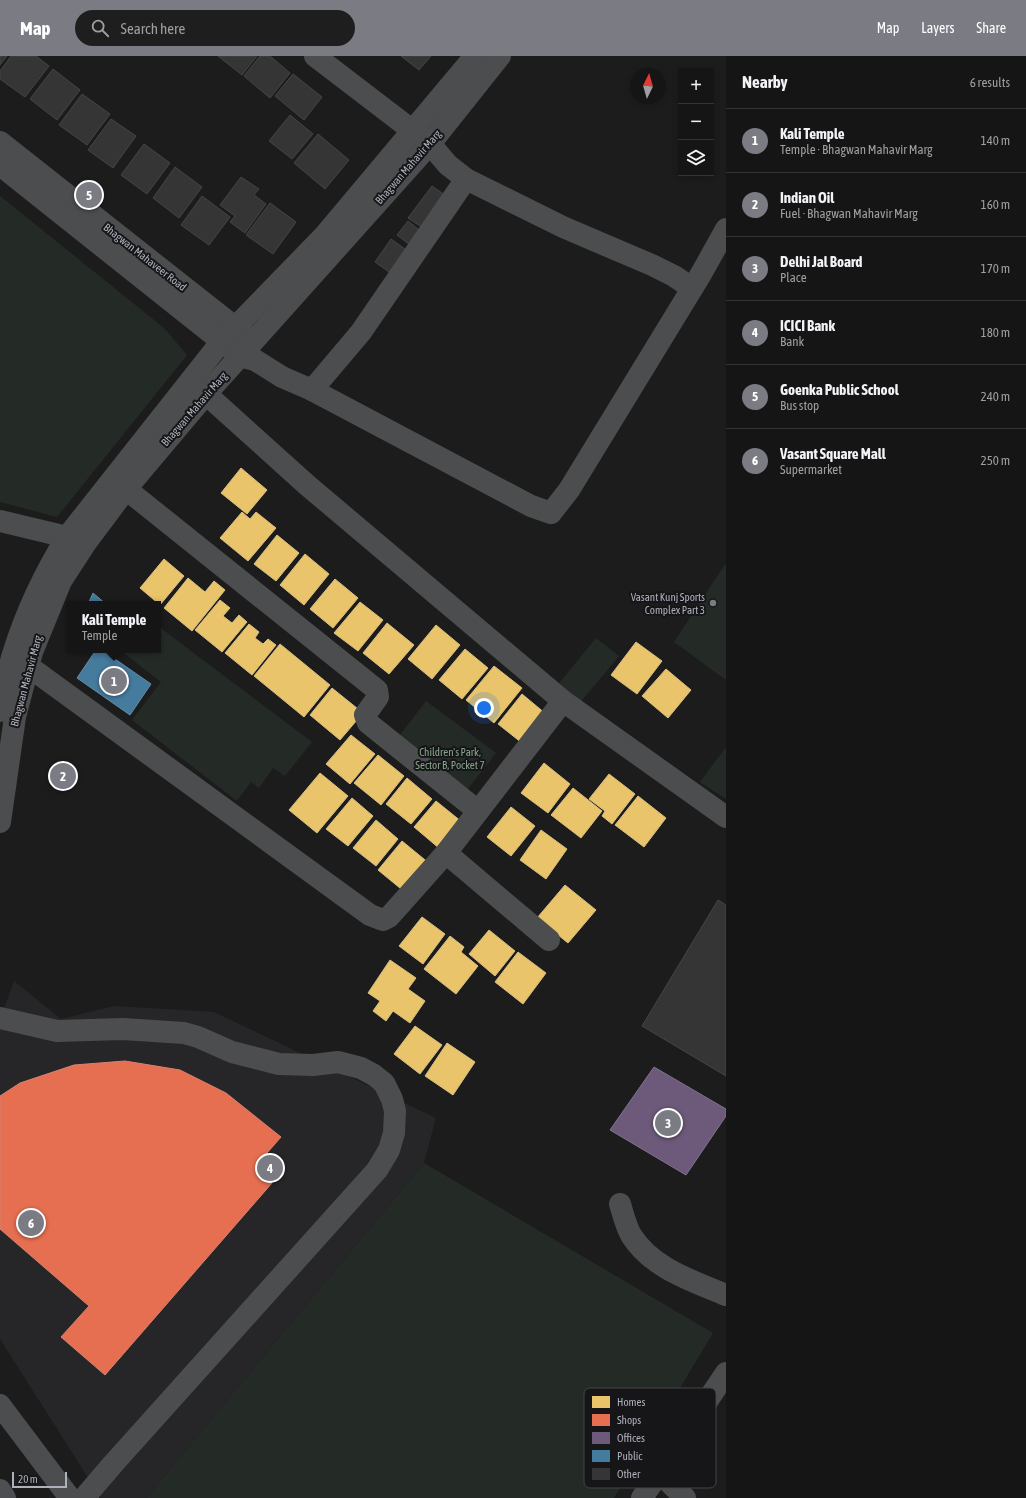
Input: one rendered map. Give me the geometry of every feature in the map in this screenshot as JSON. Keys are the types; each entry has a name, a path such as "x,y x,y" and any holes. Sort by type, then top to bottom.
{"main road":[{"path":"0,1490 5,1498"}],"street":[{"path":"315,56 430,144 448,164 466,179 563,227 652,265 674,276 692,288 726,229"},
{"name":"Bhagwan Mahavir Marg","path":"0,711 12,656 29,609 47,570 67,537 95,499 180,396 228,334 324,236 378,174 411,130 475,56"},
{"name":"Bhagwan Mahavir Marg","path":"0,822 3,769 28,666 38,635 61,581 85,544 126,489 206,394 430,144 500,56"},
{"name":"Bhagwan Mahaveer Road","path":"0,142 228,334"},
{"name":"Bhagwan Mahaveer Road","path":"0,165 228,334 246,348 255,360 282,377 312,390 531,506 551,512 569,490 692,288"},
{"path":"312,390 361,332 466,179"},
{"path":"206,394 307,485 563,701 726,817"},
{"path":"126,489 377,690 378,697 365,715 368,724 478,811"},
{"path":"0,521 67,537"},
{"path":"28,666 376,918 383,920 389,917 446,853 563,701"},
{"path":"446,853 549,940"},
{"path":"0,1018 57,1031 123,1029 184,1033 198,1037 232,1052 279,1064 313,1065 338,1062 350,1064 374,1075 384,1084 392,1099 395,1111 394,1133 391,1145 377,1170 112,1464 84,1498"},
{"path":"620,1204 631,1235 642,1249 656,1261 678,1274 726,1296"},
{"path":"716,1388 726,1373"},
{"path":"0,1405 70,1498"},
{"path":"642,1498 649,1488"},
{"path":"675,1488 685,1498"}],"shaded area":[{"path":"14,981 61,1019 114,1006 214,1012 436,1118 424,1163 146,1498 101,1498 0,1339 0,1019"}],"green space":[{"path":"0,196 164,328 187,355 57,517 0,502"},
{"name":"Vasant Kunj Sports Complex Part 3","path":"726,563 726,680 674,642"},
{"path":"161,628 312,742 285,776 273,768 259,788 251,782 237,801 132,720 161,682 124,653 161,653"},
{"path":"596,638 619,656 578,705 556,687"},
{"name":"Children's Park, Sector B, Pocket 7","path":"426,701 496,753 456,804 387,752"},
{"path":"726,747 726,799 700,782"},
{"path":"424,1163 713,1333 680,1388 584,1388 584,1488 620,1488 614,1498 146,1498"}],"building: Homes":[{"path":"241,468 267,490 247,514 221,493"},
{"path":"242,512 250,519 256,512 276,528 248,561 220,538"},
{"path":"277,535 299,553 276,581 254,564"},
{"path":"305,554 329,574 304,605 280,585"},
{"path":"164,559 184,576 161,604 161,601 155,601 140,588"},
{"path":"188,578 205,592 214,581 225,590 192,631 164,608"},
{"path":"335,579 358,598 333,628 310,609"},
{"path":"220,600 230,608 223,616 232,623 239,615 247,622 222,652 195,630"},
{"path":"360,602 383,620 358,651 334,633"},
{"path":"387,623 414,645 389,674 363,653"},
{"path":"249,624 259,632 255,638 263,644 268,639 276,645 252,675 225,653"},
{"path":"436,625 460,645 432,679 408,659"},
{"path":"636,642 662,661 637,694 611,675"},
{"path":"280,644 330,685 304,717 254,676"},
{"path":"465,649 488,668 462,699 439,680"},
{"path":"494,666 522,688 494,723 466,700"},
{"path":"666,669 691,690 668,718 642,696"},
{"path":"332,688 363,713 340,740 310,715"},
{"path":"522,694 546,714 522,743 498,724"},
{"path":"351,735 375,754 350,784 326,764"},
{"path":"378,755 404,776 381,805 354,783"},
{"path":"544,763 570,784 548,813 521,793"},
{"path":"320,773 348,796 317,833 289,810"},
{"path":"609,774 635,794 612,824 602,816 605,811 589,799"},
{"path":"407,778 432,799 411,824 386,804"},
{"path":"573,788 602,811 581,838 551,815"},
{"path":"638,796 666,818 644,847 615,825"},
{"path":"352,798 373,816 348,846 326,829"},
{"path":"436,801 462,822 440,849 414,827"},
{"path":"511,807 535,826 511,856 487,837"},
{"path":"376,820 398,839 376,866 353,848"},
{"path":"541,830 567,849 546,879 520,860"},
{"path":"402,841 430,864 406,893 378,870"},
{"path":"565,885 596,910 568,943 537,918"},
{"path":"422,917 445,934 423,964 399,946"},
{"path":"489,930 515,951 495,976 469,954"},
{"path":"450,936 464,947 461,952 478,966 456,994 424,969"},
{"path":"518,952 546,973 523,1004 495,982"},
{"path":"390,960 416,978 408,989 425,1001 410,1023 393,1011 386,1021 373,1011 380,1001 368,993"},
{"path":"415,1026 442,1045 420,1074 394,1054"},
{"path":"447,1043 475,1062 453,1095 425,1076"}],"building: Shops":[{"path":"125,1061 180,1070 226,1093 281,1137 254,1168 272,1183 105,1375 61,1337 89,1306 0,1229 0,1096 20,1083 74,1065"}],"building: Offices":[{"path":"654,1067 726,1109 726,1116 686,1175 610,1130"}],"building: Public":[{"path":"93,593 102,601 89,601"},
{"path":"94,653 106,653 151,684 130,715 77,678"}],"building: Other":[{"path":"0,56 7,56 0,65"},
{"path":"11,56 36,56 49,66 25,97 0,79 0,71"},
{"path":"218,56 257,56 242,75"},
{"path":"260,56 270,56 290,73 270,98 244,76"},
{"path":"401,56 431,56 419,70"},
{"path":"53,69 80,90 57,120 30,99"},
{"path":"293,74 322,97 304,120 275,96"},
{"path":"82,94 110,114 87,145 59,125"},
{"path":"290,115 313,134 292,159 269,141"},
{"path":"111,119 136,136 113,168 88,150"},
{"path":"318,134 349,160 325,189 294,163"},
{"path":"144,144 170,163 147,194 121,175"},
{"path":"175,167 202,187 179,218 153,198"},
{"path":"241,177 259,189 254,195 266,204 245,233 230,222 235,216 220,205"},
{"path":"432,186 449,198 426,230 408,218"},
{"path":"202,196 230,217 209,245 181,225"},
{"path":"270,203 296,222 273,254 246,235"},
{"path":"408,221 424,234 414,248 397,235"},
{"path":"391,239 412,254 396,277 375,262"},
{"path":"718,900 726,905 726,1076 642,1026"}],"place":[{"name":"Goenka Public School","path":"89,195"},
{"name":"Vasant Kunj Sports Complex Part 3","path":"713,603"},
{"name":"Kali Temple","path":"114,681"},
{"name":"Indian Oil","path":"63,776"},
{"name":"Delhi Jal Board","path":"668,1123"},
{"name":"ICICI Bank","path":"270,1168"},
{"name":"Vasant Square Mall","path":"31,1223"}]}
